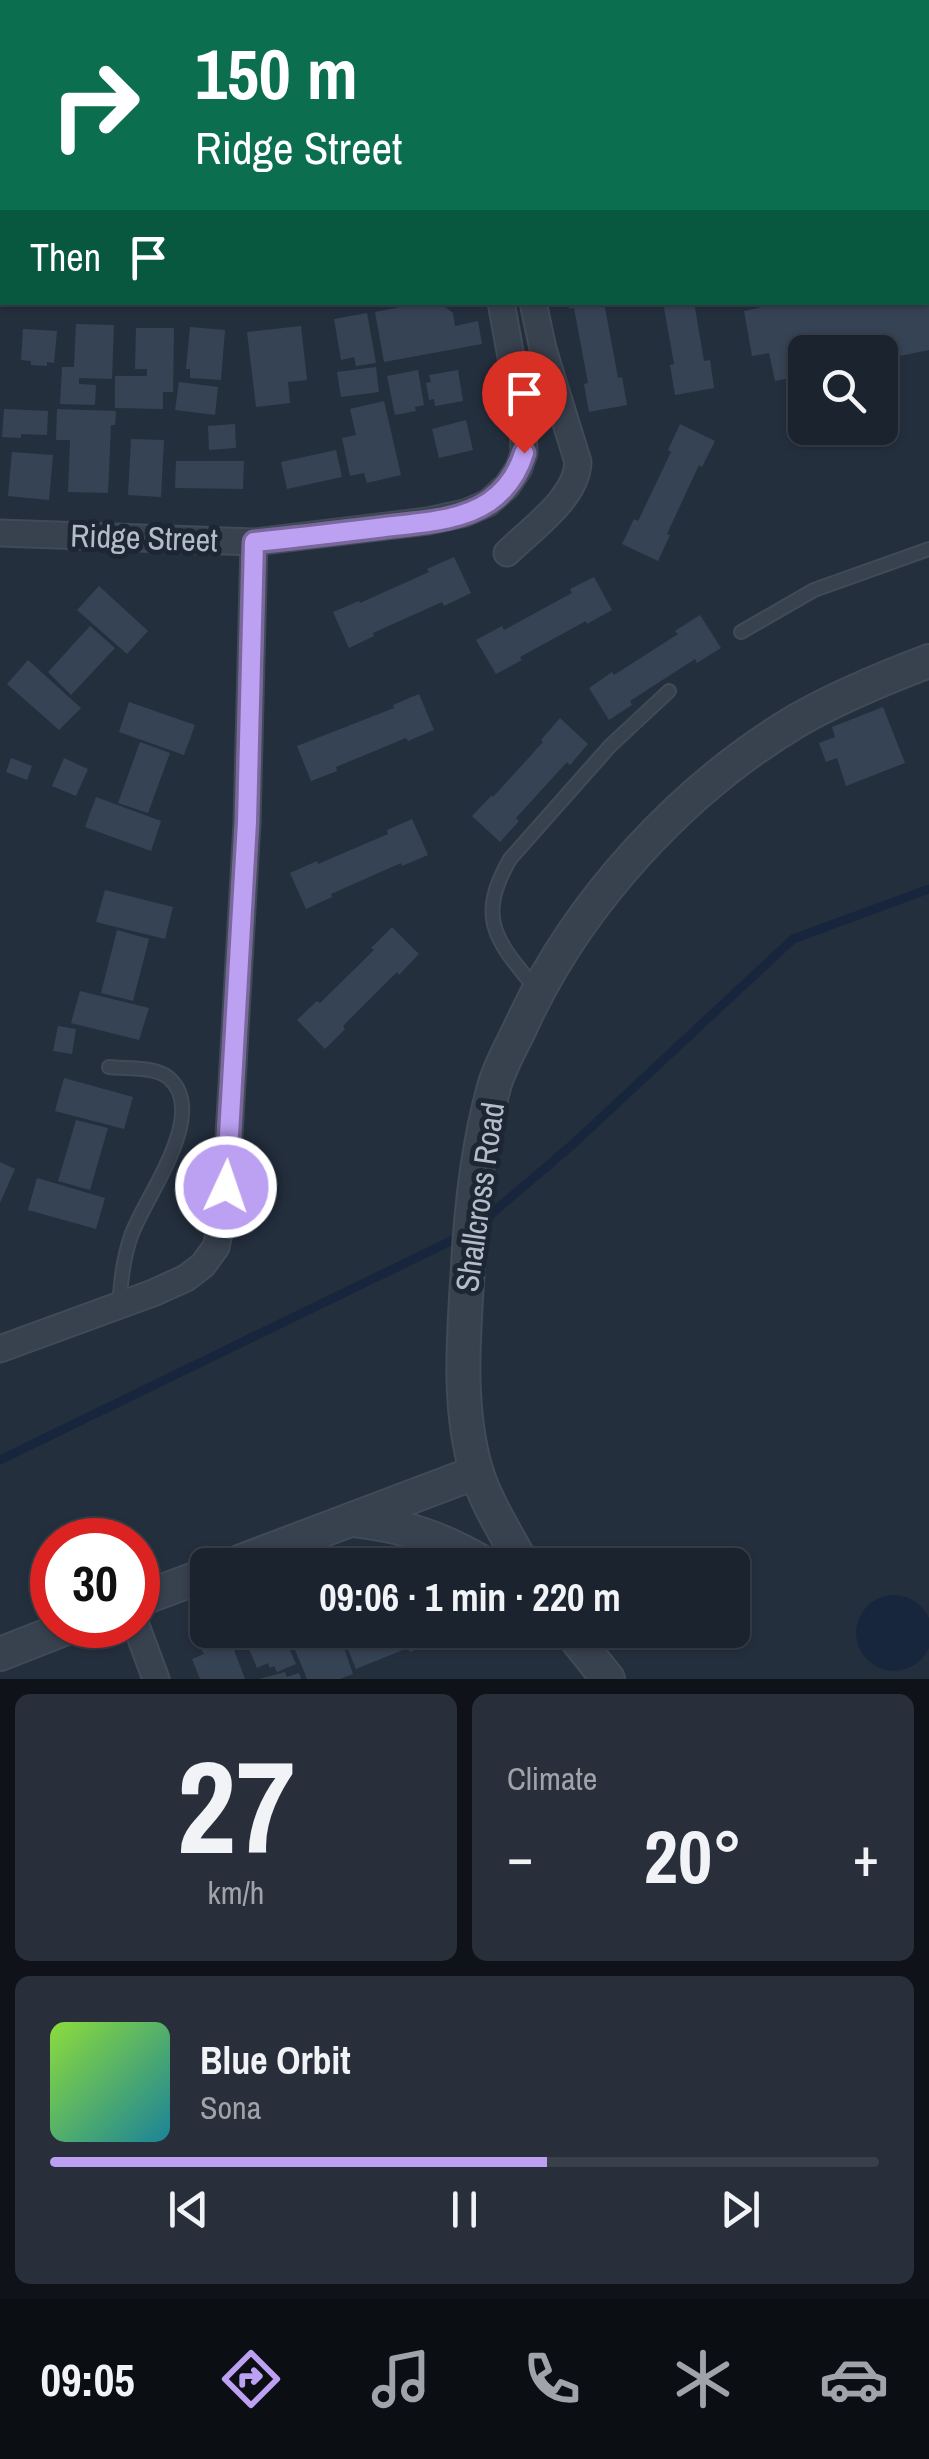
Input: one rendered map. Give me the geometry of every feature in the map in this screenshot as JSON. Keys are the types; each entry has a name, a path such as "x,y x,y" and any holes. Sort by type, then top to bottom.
{"street":[{"name":"Ridge Street","path":"0,533 254,542 410,524 465,513 488,503 507,486 524,453 523,423 501,305"},
{"path":"507,553 567,495 578,474 571,436 536,326 534,305"},
{"path":"0,1349 169,1286 203,1265 216,1247 227,1168 247,822 254,542"},
{"name":"Shallcross Road","path":"515,1548 477,1472 465,1412 464,1337 470,1232 480,1151 495,1082 537,991 604,890 662,826 732,766 797,721 865,685 929,660"},
{"path":"276,1548 477,1472"},
{"path":"351,1520 388,1524 456,1548"},
{"path":"160,1592 190,1581"},
{"path":"0,1654 30,1642"},
{"path":"145,1648 156,1679"},
{"path":"583,1648 608,1679"}],"lane":[{"path":"741,632 814,590 929,549"},
{"path":"537,991 494,933 494,897 500,876 510,859 610,746 669,691"},
{"path":"109,1067 158,1071 168,1077 181,1096 182,1110 180,1133 132,1232 124,1257 119,1306"}],"water":[{"path":"880,1598 908,1598 921,1606 929,1619 929,1647 921,1660 908,1668 880,1668 867,1660 859,1647 859,1619 867,1606"}],"building":[{"path":"411,305 443,305 453,313 455,326 478,321 482,344 384,362 375,312"},
{"path":"568,305 605,305 627,405 589,412 584,384 588,383 574,308 569,309"},
{"path":"664,305 695,305 704,361 710,360 714,388 675,395 670,365 674,364"},
{"path":"773,305 929,305 929,350 898,356 898,335 788,335 788,378 775,381 769,353 752,356 744,311"},
{"path":"367,313 376,363 356,366 354,357 341,360 334,319"},
{"path":"76,324 114,325 112,379 79,378 79,384 96,385 95,405 60,404 62,367 74,367"},
{"path":"301,326 307,380 288,382 290,403 256,407 247,332"},
{"path":"190,327 225,330 221,380 190,378 190,369 186,369"},
{"path":"136,328 174,328 173,392 163,392 163,409 115,408 115,376 147,376 147,369 135,369"},
{"path":"23,329 57,331 54,363 31,365 31,361 21,360"},
{"path":"376,367 379,392 341,397 337,372"},
{"path":"418,370 424,405 415,407 416,411 395,415 387,376"},
{"path":"458,370 463,401 435,406 434,399 429,400 429,375"},
{"path":"179,382 218,387 215,415 175,410"},
{"path":"384,401 401,475 367,483 364,473 350,476 342,438 356,435 350,409"},
{"path":"4,409 48,411 47,435 2,437"},
{"path":"57,409 116,411 115,425 111,425 108,493 68,492 70,440 56,440"},
{"path":"466,420 473,450 439,458 432,429"},
{"path":"235,424 236,448 209,450 208,426"},
{"path":"680,424 715,441 702,467 699,465 658,561 622,544 634,519 638,521"},
{"path":"131,439 164,440 161,497 128,495"},
{"path":"336,450 342,477 287,489 281,462"},
{"path":"12,452 53,455 49,500 8,496"},
{"path":"176,461 244,461 243,489 175,488"},
{"path":"454,557 471,593 373,633 374,636 349,648 333,612 429,572 427,569"},
{"path":"594,577 612,610 520,657 522,660 496,674 476,640 502,626 504,630"},
{"path":"99,586 148,631 127,654 77,610"},
{"path":"700,615 721,648 697,663 695,659 630,701 632,705 609,720 589,688 678,634 675,631"},
{"path":"90,626 115,648 71,695 48,672"},
{"path":"28,660 81,708 59,730 7,684"},
{"path":"419,694 434,730 336,767 337,771 311,781 297,746 394,708 393,705"},
{"path":"129,702 195,725 184,755 119,732"},
{"path":"883,707 905,763 846,786 837,758 826,762 819,743 835,737 832,727"},
{"path":"560,718 588,744 516,818 519,821 500,842 472,816 543,742"},
{"path":"140,742 170,753 148,813 118,803"},
{"path":"11,758 32,766 27,780 6,772"},
{"path":"64,758 88,769 76,796 52,786"},
{"path":"96,797 161,821 151,851 85,827"},
{"path":"412,819 428,855 402,866 401,863 306,909 290,873 388,834 387,830"},
{"path":"105,890 173,907 165,939 96,922"},
{"path":"392,927 419,954 343,1026 345,1029 325,1049 297,1020 317,1001 320,1003"},
{"path":"117,930 149,939 133,1001 101,993"},
{"path":"80,991 149,1008 139,1040 71,1023"},
{"path":"58,1026 76,1029 72,1054 53,1051"},
{"path":"64,1078 133,1097 124,1129 55,1111"},
{"path":"76,1120 108,1128 90,1190 58,1181"},
{"path":"0,1162 15,1169 0,1203"},
{"path":"37,1178 105,1198 96,1229 28,1210"},
{"path":"201,1648 233,1648 245,1679 200,1679 192,1659 204,1654"},
{"path":"249,1648 289,1648 296,1664 277,1672 268,1663 257,1668"},
{"path":"294,1648 344,1648 353,1674 340,1679 307,1679"},
{"path":"347,1648 408,1648 356,1669"},
{"path":"285,1672 287,1677 299,1673 301,1679 259,1679"}],"waterway":[{"path":"482,1222 572,1145 793,939 929,889"},
{"path":"0,1460 461,1236"}],"route":[{"path":"226,1187 247,822 254,542 465,513 488,503 507,486 524,453"}]}
